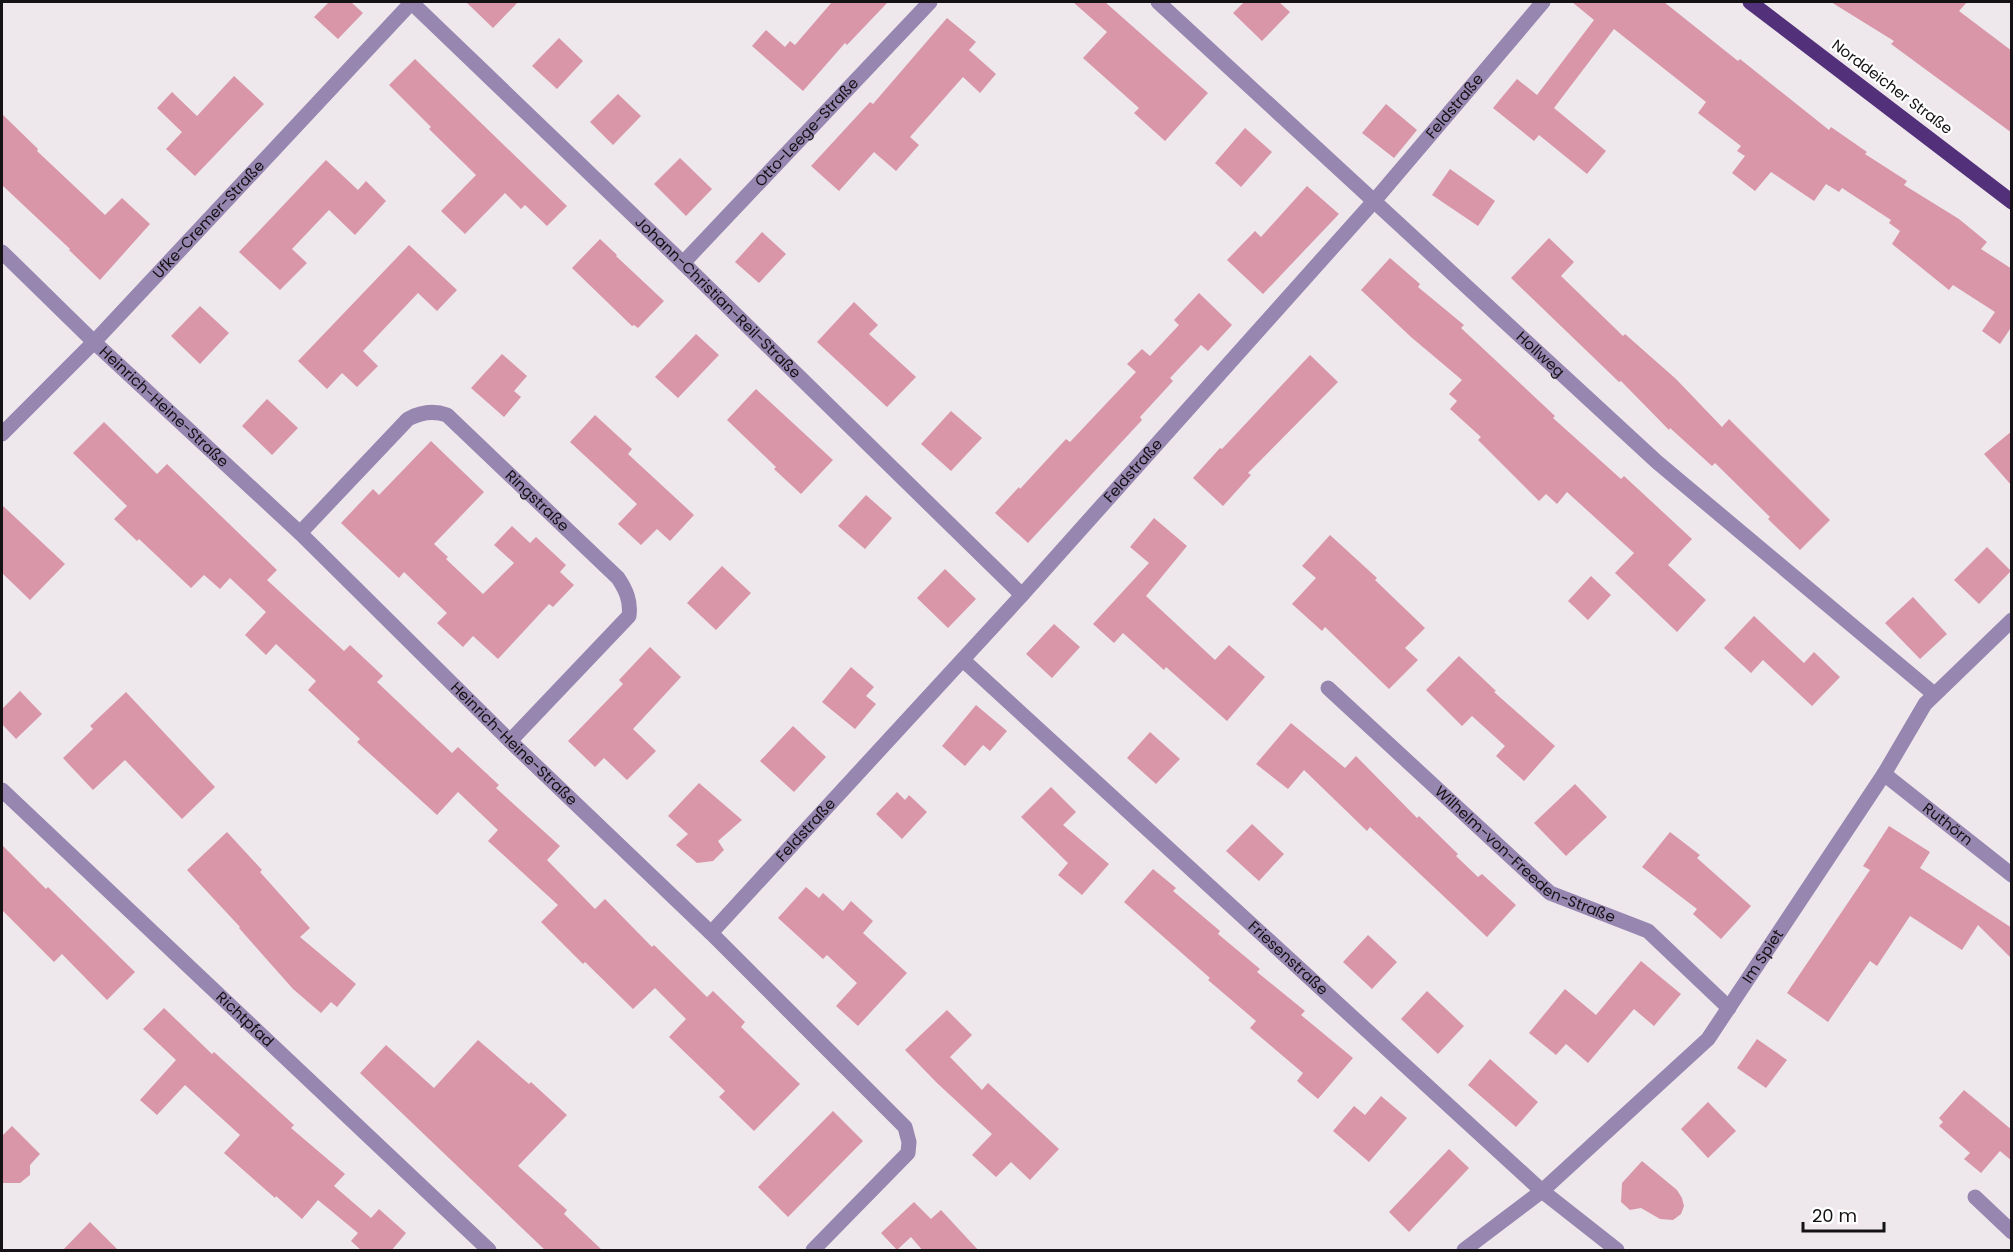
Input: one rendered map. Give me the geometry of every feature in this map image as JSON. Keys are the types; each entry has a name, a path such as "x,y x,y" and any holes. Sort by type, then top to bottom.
{"main road":[{"name":"Norddeicher Straße","path":"1750,2 2012,202"}],"street":[{"name":"Johann-Christian-Reil-Straße","path":"412,2 683,263 1022,596"},
{"name":"Ufke-Cremer-Straße","path":"2,434 94,342 412,2"},
{"name":"Otto-Leege-Straße","path":"683,263 930,2"},
{"name":"Hollweg","path":"1158,2 1657,462 1934,694"},
{"name":"Feldstraße","path":"711,933 1022,596 1375,200 1543,2"},
{"name":"Heinrich-Heine-Straße","path":"2,252 94,342 300,533 510,741 711,933 905,1127 909,1142 908,1153 813,1251"},
{"name":"Ringstraße","path":"300,533 408,419 418,414 438,412 447,415 618,578 629,600 629,616 510,741"},
{"name":"Im Spiet","path":"1464,1251 1542,1191 1708,1039 1884,774 1925,704 2012,620"},
{"name":"Friesenstraße","path":"963,660 1542,1191 1617,1251"},
{"name":"Wilhelm-von-Freeden-Straße","path":"1328,688 1551,893 1648,931 1729,1008"},
{"name":"Ruthörn","path":"1884,774 2012,875"},
{"name":"Richtpfad","path":"2,790 489,1251"},
{"path":"1976,1197 2012,1232"}],"building":[{"path":"329,2 351,2 363,13 338,39 314,17"},
{"path":"466,2 518,2 493,28"},
{"path":"832,2 888,2 847,45 845,43 803,91 752,46 766,30 785,47 790,41 795,45"},
{"path":"1073,2 1105,2 1208,93 1165,141 1134,113 1139,108 1083,58 1107,32"},
{"path":"1244,2 1279,2 1290,12 1262,41 1233,13"},
{"path":"1572,2 1664,2 1829,130 1831,127 1867,152 1865,154 1907,181 1904,185 1959,219 1987,242 1981,249 2012,269 2012,326 2000,344 1982,331 1995,312 1953,285 1949,290 1892,244 1900,231 1889,223 1891,220 1842,188 1839,192 1826,184 1814,201 1771,172 1755,191 1732,173 1745,156 1737,151 1741,146 1698,113 1706,102 1614,29 1554,108 1606,151 1587,174 1539,135 1534,141 1493,108 1517,79 1537,95 1594,20"},
{"path":"1831,2 1967,2 1959,11 2012,51 2012,133 1891,44 1894,41"},
{"path":"947,18 976,42 969,50 996,74 980,93 963,77 910,137 919,145 896,171 874,152 839,191 811,166 870,102 873,104"},
{"path":"559,38 583,61 557,89 532,66"},
{"path":"415,59 567,206 547,226 525,205 521,209 505,193 465,234 441,211 476,175 429,129 431,127 389,85"},
{"path":"234,76 264,104 195,176 166,149 182,132 157,108 172,92 197,116"},
{"path":"618,94 641,116 613,145 590,122"},
{"path":"1386,104 1417,130 1394,158 1362,133"},
{"path":"2,114 38,149 37,151 105,215 122,198 150,224 100,280 2,185"},
{"path":"1245,128 1272,152 1241,187 1215,163"},
{"path":"680,158 712,189 686,216 654,184"},
{"path":"326,160 358,190 366,181 386,201 355,235 329,210 292,249 307,263 280,290 239,252"},
{"path":"1450,169 1495,201 1478,226 1432,195"},
{"path":"1307,186 1339,214 1263,294 1227,260 1255,231 1261,237"},
{"path":"762,232 786,254 759,283 735,262"},
{"path":"1549,238 1574,262 1561,276 1623,336 1625,334 1676,379 1722,427 1729,419 1830,520 1800,550 1715,463 1712,466 1670,428 1669,430 1621,381 1619,382 1511,278"},
{"path":"600,239 664,301 638,328 632,326 572,268"},
{"path":"409,245 457,290 437,311 418,293 363,351 378,366 357,387 342,373 327,389 298,361"},
{"path":"1390,258 1420,284 1418,287 1464,325 1461,328 1555,416 1553,418 1621,479 1624,476 1692,539 1668,565 1706,600 1677,632 1615,573 1634,553 1567,492 1557,504 1546,494 1539,501 1478,440 1481,437 1450,409 1457,401 1449,394 1462,380 1411,337 1361,290"},
{"path":"1199,293 1232,325 1208,351 1201,345 1170,378 1173,381 1140,417 1142,420 1028,543 995,513 1066,439 1070,442 1136,372 1127,364 1142,349 1150,356 1179,325 1174,320"},
{"path":"854,302 878,325 869,334 916,377 887,407 817,342"},
{"path":"200,306 229,333 200,364 171,336"},
{"path":"696,334 719,355 678,398 655,377"},
{"path":"502,354 527,376 514,391 521,397 504,417 471,388"},
{"path":"1310,355 1338,382 1248,473 1251,475 1223,506 1193,478"},
{"path":"756,389 833,460 801,494 727,420"},
{"path":"267,399 298,428 272,455 242,426"},
{"path":"951,411 982,438 951,471 921,444"},
{"path":"595,415 632,449 628,454 694,515 670,541 657,529 641,545 618,524 637,504 570,442"},
{"path":"104,422 157,474 167,464 277,570 267,580 344,651 350,645 383,676 377,682 452,753 458,747 499,785 496,788 560,846 547,860 595,909 605,899 652,947 654,945 707,997 713,991 745,1022 741,1027 800,1084 754,1131 719,1097 725,1091 669,1037 686,1019 655,988 633,1009 541,922 558,905 488,841 498,830 458,792 437,815 357,742 360,739 308,690 316,681 276,644 266,655 245,635 266,612 230,578 220,589 204,575 191,588 114,519 127,506 73,453"},
{"path":"2012,431 2012,486 1984,454"},
{"path":"431,441 484,492 434,544 448,557 446,559 483,594 514,563 494,545 512,526 530,543 536,537 566,565 560,572 574,585 553,607 549,604 498,659 473,636 463,647 437,623 447,613 404,572 399,578 341,523 373,489 379,495"},
{"path":"866,495 892,518 865,549 838,526"},
{"path":"2,505 65,564 30,600 2,573"},
{"path":"1154,518 1187,546 1146,596 1215,660 1229,645 1265,677 1227,721 1166,667 1164,670 1123,633 1114,643 1093,624 1149,563 1130,547"},
{"path":"1330,535 1377,578 1375,580 1425,628 1405,648 1418,660 1389,689 1325,627 1322,631 1292,604 1316,578 1302,566"},
{"path":"1987,547 2011,571 1979,604 1954,580"},
{"path":"722,566 751,593 716,630 687,603"},
{"path":"945,569 976,599 948,628 917,598"},
{"path":"1591,576 1611,595 1588,620 1568,601"},
{"path":"1913,597 1947,634 1920,659 1885,623"},
{"path":"1754,616 1804,663 1814,652 1840,677 1812,706 1763,660 1751,673 1724,648"},
{"path":"1054,624 1080,647 1052,678 1026,654"},
{"path":"650,647 681,677 633,729 656,751 627,780 604,758 595,767 568,741 623,684 619,680"},
{"path":"1459,656 1496,691 1494,692 1555,746 1524,781 1496,756 1505,746 1472,716 1462,726 1426,690"},
{"path":"851,667 874,687 866,696 876,704 855,729 822,702"},
{"path":"20,691 42,714 16,739 2,724 2,709"},
{"path":"126,692 215,787 182,819 125,760 93,790 63,758 93,729 90,726"},
{"path":"976,705 1007,731 990,751 983,745 965,766 942,746"},
{"path":"1291,723 1345,768 1356,756 1417,818 1419,816 1458,854 1456,856 1478,877 1482,874 1516,905 1487,937 1370,827 1367,831 1304,770 1288,789 1256,764"},
{"path":"793,726 826,757 794,792 760,761"},
{"path":"1150,732 1180,759 1156,784 1127,758"},
{"path":"699,783 742,820 718,841 724,850 713,861 697,863 676,845 688,834 668,816"},
{"path":"1575,784 1607,817 1566,856 1534,823"},
{"path":"1051,787 1076,812 1063,825 1109,864 1082,895 1058,875 1068,863 1021,817"},
{"path":"897,792 905,800 909,795 927,812 902,839 876,814"},
{"path":"1252,824 1284,854 1259,881 1226,851"},
{"path":"1889,826 1930,852 1920,868 2012,928 2012,959 1978,925 1962,950 1910,916 1877,966 1870,961 1828,1022 1787,993 1870,870 1863,866"},
{"path":"227,832 310,928 300,937 356,984 337,1007 331,1002 321,1013 293,989 187,870"},
{"path":"1670,832 1700,855 1697,858 1751,906 1721,939 1693,914 1697,909 1642,867"},
{"path":"2,845 135,972 107,1000 62,954 54,962 2,910"},
{"path":"1153,869 1176,888 1173,891 1220,931 1218,934 1260,969 1257,972 1305,1011 1301,1015 1353,1058 1318,1099 1297,1081 1303,1073 1250,1028 1256,1021 1124,902"},
{"path":"806,887 819,898 823,893 843,911 851,901 873,921 863,933 907,973 858,1026 836,1006 857,983 827,955 823,959 778,918"},
{"path":"1368,935 1397,962 1372,989 1343,962"},
{"path":"1641,961 1681,994 1654,1026 1634,1009 1588,1063 1566,1044 1556,1055 1529,1033 1565,989 1596,1015"},
{"path":"1427,991 1464,1026 1438,1054 1401,1019"},
{"path":"164,1008 212,1054 214,1052 294,1125 291,1128 345,1174 334,1186 371,1218 379,1209 406,1233 391,1251 362,1251 351,1241 358,1233 318,1200 302,1219 276,1196 275,1198 224,1153 240,1135 185,1085 157,1115 140,1100 176,1060 143,1029"},
{"path":"947,1010 972,1035 950,1057 982,1090 988,1083 1059,1149 1030,1180 1011,1162 996,1177 972,1155 992,1134 905,1050"},
{"path":"1757,1039 1787,1060 1766,1088 1737,1068"},
{"path":"478,1040 529,1084 531,1082 567,1115 518,1166 567,1210 564,1214 603,1251 546,1251 360,1073 386,1045 434,1088"},
{"path":"1490,1059 1538,1102 1516,1127 1468,1085"},
{"path":"1964,1090 2012,1130 2012,1161 2000,1151 1981,1173 1964,1159 1970,1153 1939,1126 1943,1122 1939,1118"},
{"path":"1381,1096 1407,1118 1369,1162 1333,1131 1354,1106 1365,1115"},
{"path":"1708,1102 1736,1131 1708,1158 1681,1129"},
{"path":"833,1111 863,1141 788,1217 758,1187"},
{"path":"12,1126 40,1154 30,1165 30,1175 20,1183 2,1183 2,1136"},
{"path":"1449,1149 1469,1168 1409,1232 1389,1212"},
{"path":"1642,1161 1677,1190 1682,1198 1684,1206 1681,1214 1673,1220 1660,1219 1641,1208 1630,1210 1621,1202 1622,1183"},
{"path":"914,1202 931,1219 941,1210 979,1251 923,1251 911,1237 897,1250 881,1233"},
{"path":"90,1222 119,1251 62,1251"}]}
